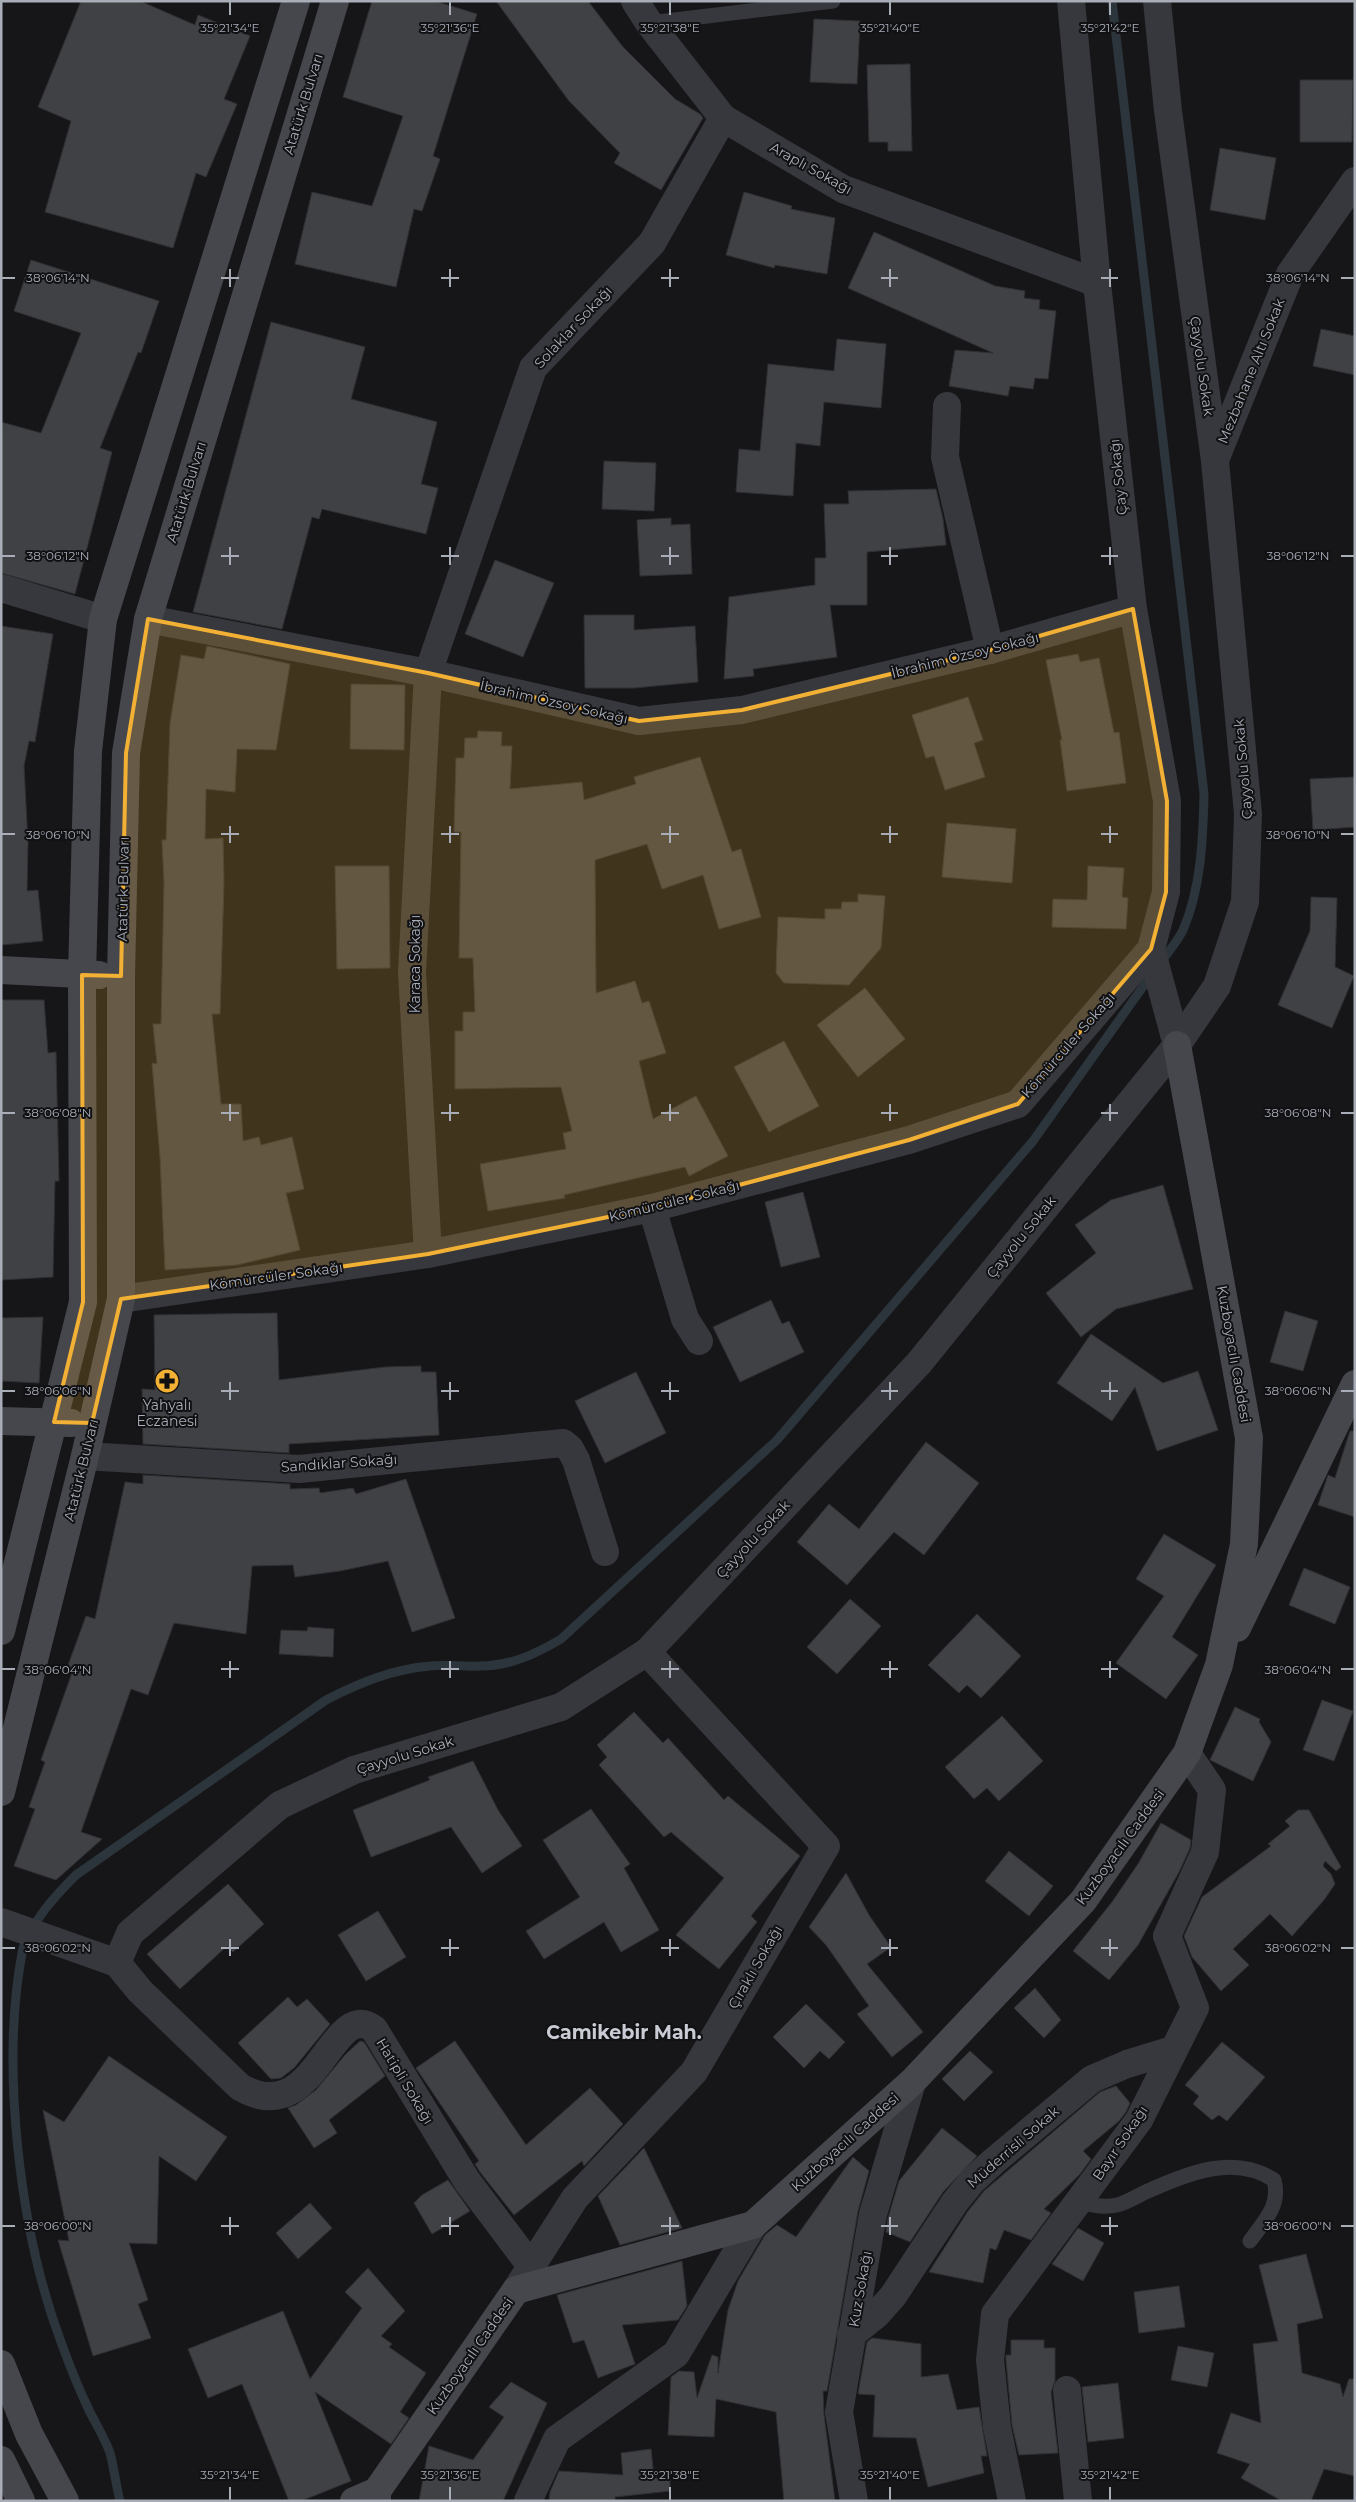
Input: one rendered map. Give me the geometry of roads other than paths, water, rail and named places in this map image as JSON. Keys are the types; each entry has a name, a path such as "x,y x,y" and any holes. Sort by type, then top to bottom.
{"main road":[{"path":"1,1631 83,1302 82,975 88,751 104,619 296,1"},
{"name":"Atatürk Bulvarı","path":"1,1792 85,1456 121,1299 121,976 126,753 148,619 335,1"},
{"path":"1,970 121,976"},
{"name":"Kuzboyacılı Caddesi","path":"1177,1045 1249,1438 1244,1544 1219,1665"},
{"name":"Kuzboyacılı Caddesi","path":"369,2498 516,2290 753,2225 912,2082 1083,1901 1186,1753 1219,1665 1355,1384"},
{"path":"1,1421 92,1423"},
{"path":"1,2364 30,2434 64,2501"},
{"path":"1,2460 21,2501"}],"street":[{"name":"Çay Sokağı","path":"1071,1 1097,283 1133,609 1167,801 1166,892 1151,949"},
{"name":"Çayyolu Sokak","path":"116,1964 130,1933 280,1805 354,1770 561,1707 647,1652 918,1363 1177,1045 1217,986 1245,902 1248,814 1215,461 1168,111 1157,1"},
{"name":"Araplı Sokağı","path":"642,12 723,118 842,189 1097,283"},
{"name":"Solaklar Sokağı","path":"428,674 533,368 652,243 723,118"},
{"name":"Mezbahane Altı Sokak","path":"1215,461 1290,274 1355,181"},
{"path":"947,406 945,457 990,650"},
{"path":"1,588 104,619"},
{"name":"İbrahim Özsoy Sokağı","path":"148,619 428,674 639,721 742,710 990,650 1133,609"},
{"name":"Karaca Sokağı","path":"428,674 412,972 428,1254"},
{"path":"1151,949 1177,1045"},
{"name":"Kömürcüler Sokağı","path":"121,1299 428,1254 652,1208 909,1140 1018,1104 1151,949"},
{"path":"652,1208 685,1319 699,1341"},
{"name":"Sandıklar Sokağı","path":"85,1456 299,1468 563,1443 576,1460 605,1552"},
{"name":"Çıraklı Sokağı","path":"516,2290 575,2198 694,2072 826,1846 647,1652"},
{"name":"Bayır Sokağı","path":"1012,2501 997,2427 990,2360 995,2314 1139,2120 1195,2008 1167,1936 1205,1852 1212,1790 1186,1753"},
{"path":"8,1925 116,1964"},
{"name":"Hatipli Sokağı","path":"116,1964 140,1990 240,2087 255,2096 272,2097 300,2085 341,2033 350,2026 368,2025 374,2029 467,2181 531,2266"},
{"name":"Müderrisli Sokak","path":"851,2335 877,2314 893,2296 955,2202 973,2180 994,2161 1092,2079 1127,2064 1173,2050"},
{"name":"Kuz Sokağı","path":"854,2501 839,2412 873,2214 912,2082"},
{"path":"528,2501 557,2439 676,2354 753,2225"},
{"path":"1067,2390 1078,2501"}],"lane":[{"path":"642,12 833,1"},
{"path":"1079,2202 1105,2207 1118,2205 1175,2179 1208,2169 1244,2166 1259,2170 1274,2180 1278,2193 1274,2206 1250,2242"}],"waterway":[{"path":"1112,1 1204,794 1202,846 1194,898 1181,934 1161,962"},
{"path":"120,2501 110,2453 74,2375 46,2298 24,2198 14,2094 13,2042 16,1993 23,1948 39,1918 52,1900 76,1875 326,1700 351,1688 403,1670 443,1665 474,1666 502,1664 542,1650 561,1639 777,1440 1033,1141 1152,974"}],"place":[{"name":"Yahyalı Eczanesi","path":"167,1381"}],"district":[{"name":"Camikebir Mah.","path":"624,2032"}]}
